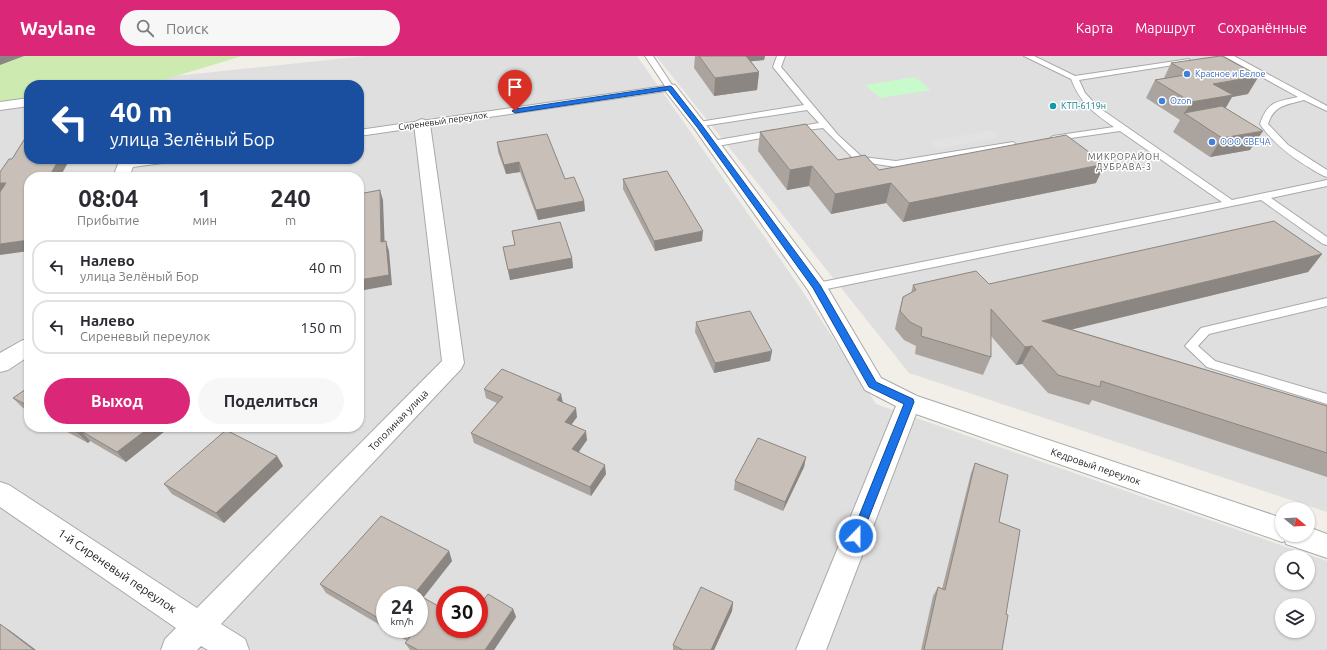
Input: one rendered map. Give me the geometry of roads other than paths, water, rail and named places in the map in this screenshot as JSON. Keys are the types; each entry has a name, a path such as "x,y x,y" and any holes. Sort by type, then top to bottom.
{"street":[{"name":"Кедровый переулок","path":"670,88 699,125 817,287 873,384 910,402 1275,528"},
{"path":"0,106 24,103"},
{"name":"Тополиная улица","path":"176,650 453,363 422,124"},
{"path":"0,364 24,349"},
{"path":"811,650 910,402"},
{"name":"1-й Сиреневый переулок","path":"0,493 234,650"},
{"path":"1315,542 1327,546"}],"lane":[{"path":"649,56 670,88"},
{"path":"781,56 777,67 835,137 859,159 896,164 1020,144"},
{"path":"1028,56 1074,78 1192,61"},
{"path":"1228,56 1327,109"},
{"path":"1074,78 1081,94 1095,109 1229,203"},
{"name":"Сиреневый переулок","path":"364,132 670,88"},
{"path":"1305,97 1279,104 1268,112 1264,124 1271,136 1290,152 1327,174"},
{"path":"699,125 809,107"},
{"path":"712,144 825,124"},
{"path":"1044,140 1121,128"},
{"path":"125,167 142,164"},
{"path":"817,287 1327,183"},
{"path":"1263,197 1327,242"},
{"path":"1327,302 1205,331 1191,346 1212,364 1327,398"}],"place":[{"name":"Красное и Белое","path":"1187,74"},
{"name":"Ozon","path":"1162,101"},
{"name":"КТП-6119н","path":"1053,106"},
{"name":"ООО СВЕЧА","path":"1212,142"}],"district":[{"name":"МИКРОРАЙОН ДУБРАВА-3","path":"1124,162"}]}
